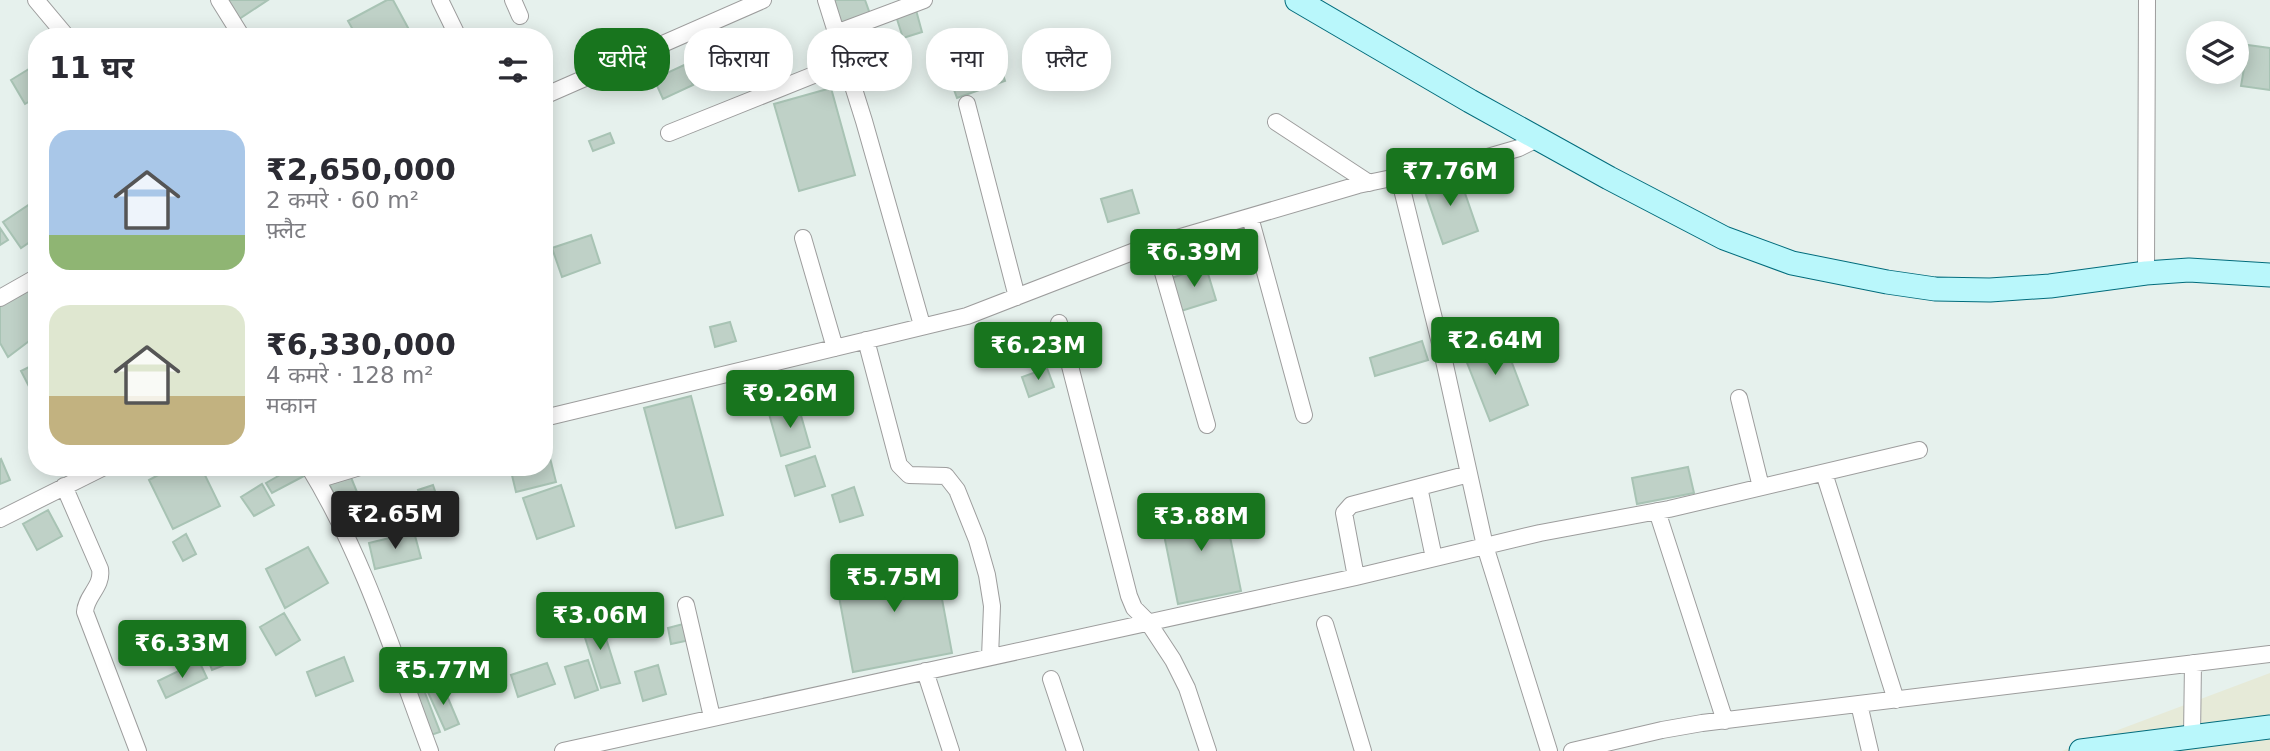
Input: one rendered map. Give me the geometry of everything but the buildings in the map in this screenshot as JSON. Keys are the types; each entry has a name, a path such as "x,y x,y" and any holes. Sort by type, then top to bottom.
{"street":[{"path":"36,0 60,28"},
{"path":"219,0 236,28"},
{"path":"440,0 454,28"},
{"path":"513,0 520,16"},
{"path":"553,92 764,0"},
{"path":"826,0 834,28"},
{"path":"849,28 924,0"},
{"path":"1297,0 1609,178 1724,237 1793,263 1935,289 1990,290 2050,286 2146,272 2189,270 2270,275"},
{"path":"2146,272 2147,0"},
{"path":"669,133 807,77"},
{"path":"855,91 922,325"},
{"path":"967,104 1017,297"},
{"path":"1276,121 1369,183"},
{"path":"553,416 967,316 1155,245 1369,183 1474,161 1519,148 1539,138"},
{"path":"1399,177 1485,546 1549,751"},
{"path":"1250,217 1304,415"},
{"path":"803,238 835,348"},
{"path":"1155,245 1207,425"},
{"path":"0,299 28,283"},
{"path":"1059,323 1129,596 1134,608 1148,622 1173,660 1187,688 1208,751"},
{"path":"866,340 899,465 909,475 940,475 951,480 977,540 992,606 990,657"},
{"path":"1739,398 1762,487"},
{"path":"562,751 1356,577 1485,546 1657,511 1919,450"},
{"path":"1824,472 1896,700"},
{"path":"1356,577 1344,513 1350,505 1469,474"},
{"path":"0,519 85,476"},
{"path":"315,476 356,557 430,751"},
{"path":"64,486 102,577 86,604 85,612 138,751"},
{"path":"1419,487 1434,558"},
{"path":"1657,511 1725,721"},
{"path":"686,605 712,717"},
{"path":"1325,624 1363,751"},
{"path":"1572,751 1662,730 1725,721 2270,654"},
{"path":"2193,663 2193,736"},
{"path":"925,671 951,751"},
{"path":"1051,679 1075,751"},
{"path":"1859,704 1870,751"},
{"path":"2081,751 2270,727"}],"shaded area":[{"path":"2270,673 2270,751 2062,751"}]}
